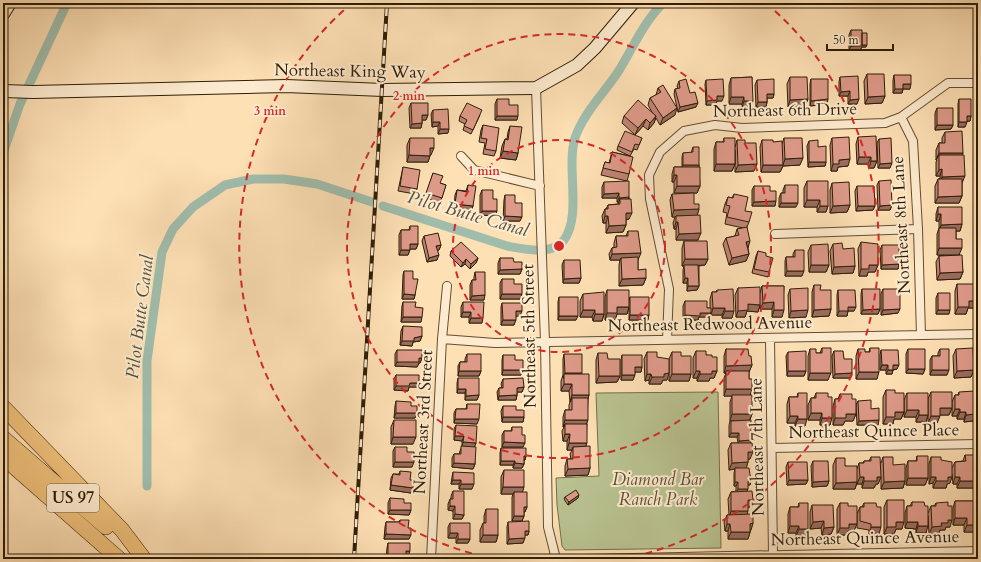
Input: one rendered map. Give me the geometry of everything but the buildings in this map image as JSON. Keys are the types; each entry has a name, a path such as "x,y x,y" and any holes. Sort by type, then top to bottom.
{"highway":[{"path":"3,407 122,530 144,559"},
{"name":"US 97","path":"3,438 116,535 140,559"},
{"name":"US 97","path":"3,457 118,559"},
{"path":"3,468 70,515"}],"street":[{"path":"3,14 10,3"},
{"name":"Northeast King Way","path":"9,92 286,86 383,90 536,88 577,65 595,48 633,3"},
{"name":"Northeast 6th Drive","path":"667,340 668,289 650,199 649,175 660,152 684,131 715,125 742,128 885,123 901,117 948,83 978,83"},
{"name":"Northeast 5th Street","path":"536,88 545,342 548,527 556,559"},
{"name":"Northeast 8th Lane","path":"901,117 912,141 918,229 921,335"},
{"path":"461,156 474,170 540,186"},
{"path":"775,234 918,229"},
{"name":"Northeast 3rd Street","path":"431,559 442,339 447,286"},
{"name":"Northeast Redwood Avenue","path":"442,339 495,343 978,334"},
{"name":"Northeast 7th Lane","path":"770,338 773,555"},
{"name":"Northeast Quince Place","path":"772,448 978,444"},
{"name":"Northeast Quince Avenue","path":"584,559 978,550"}],"green space":[{"name":"Diamond Bar Ranch Park","path":"718,392 721,548 565,550 562,546 557,505 556,478 599,476 596,393"}],"waterway":[{"path":"3,153 20,104 67,3"},
{"name":"Pilot Butte Canal","path":"383,206 507,246 521,249 545,250 559,245 564,240 569,230 572,218 572,163 575,138 588,112 618,72 644,27 663,3"},
{"name":"Pilot Butte Canal","path":"147,486 147,361 162,252 173,229 193,207 225,185 253,179 284,179 317,184 372,202"}],"railway":[{"path":"354,559 387,3"}]}
